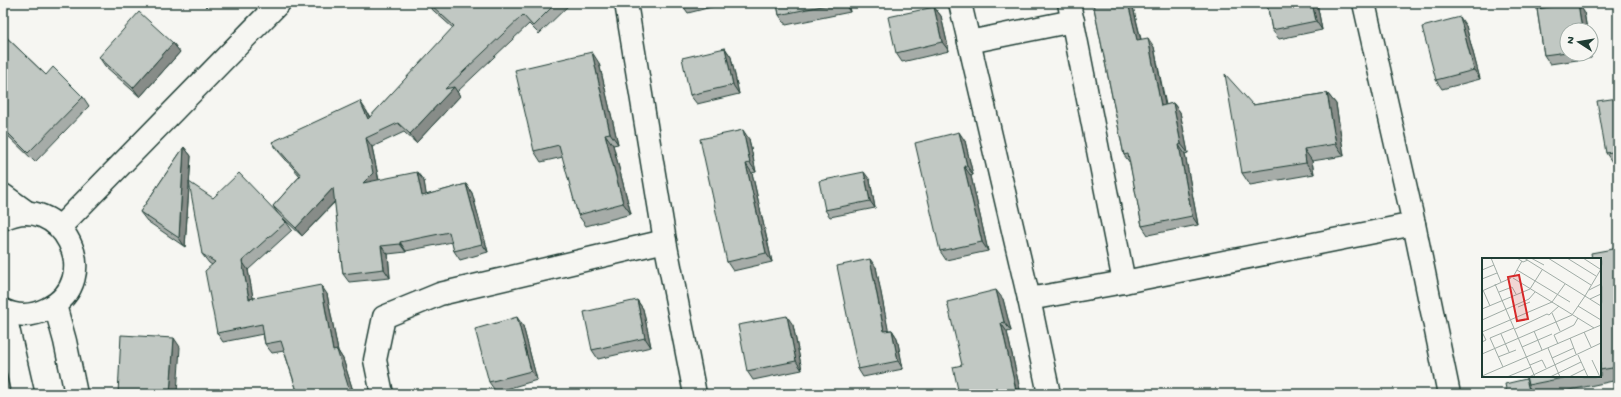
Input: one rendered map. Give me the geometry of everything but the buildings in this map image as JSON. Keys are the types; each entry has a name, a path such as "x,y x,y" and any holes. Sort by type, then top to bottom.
{"street":[{"path":"60,227 279,3"},
{"path":"626,3 665,241 695,394"},
{"path":"960,3 1029,299 1049,394"},
{"path":"1364,3 1414,224 1450,394"},
{"path":"969,42 1071,12 1124,282"},
{"path":"3,195 28,213"},
{"path":"3,219 10,215 28,213 45,217 60,227 70,241 75,258 74,276 67,292 55,305 39,313 21,315 4,310 23,394"},
{"path":"1029,299 1124,282 1414,224"},
{"path":"382,394 375,360 384,317 440,294 665,241"},
{"path":"55,305 65,341 76,394"}]}
